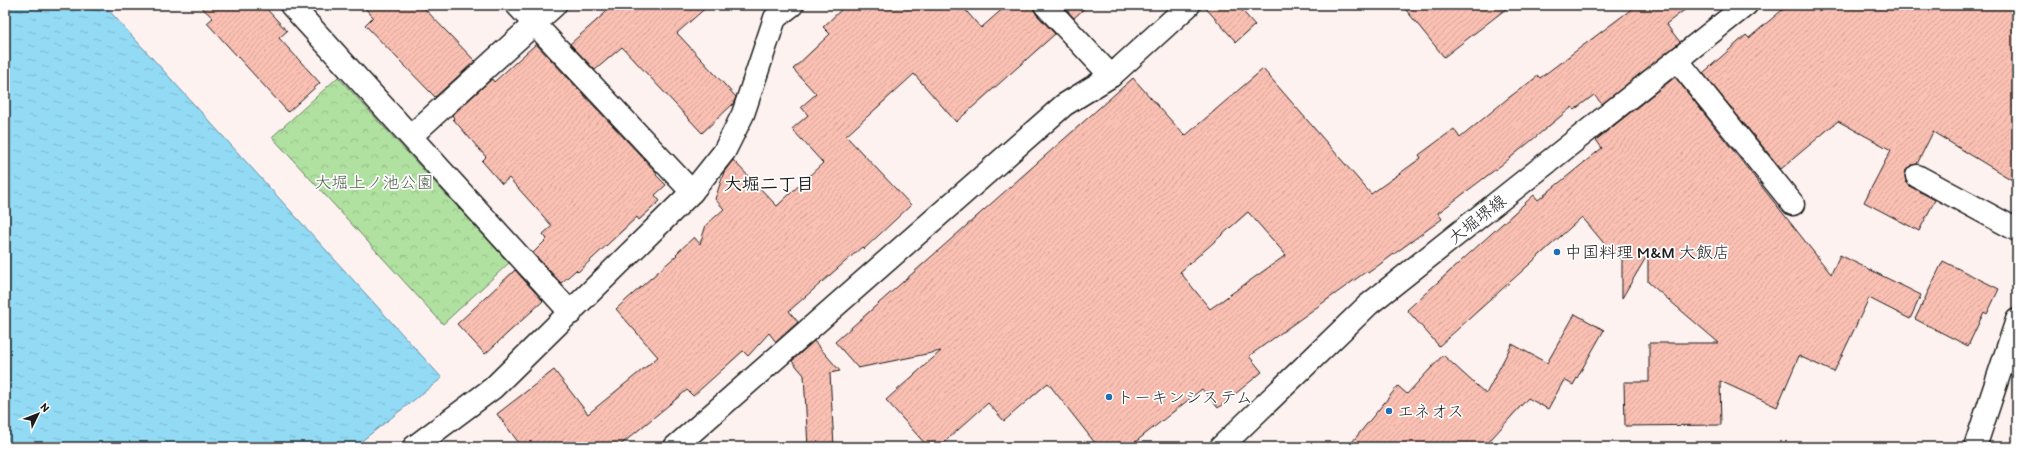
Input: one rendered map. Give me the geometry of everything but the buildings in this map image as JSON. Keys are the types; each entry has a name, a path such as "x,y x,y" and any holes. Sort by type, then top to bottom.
{"street":[{"path":"290,5 411,136 570,313"},
{"path":"518,5 692,192"},
{"path":"411,136 534,23 556,5"},
{"path":"414,447 493,388 692,192 724,152 743,114 775,18 792,5"},
{"path":"1045,5 1110,76"},
{"path":"675,447 1064,104 1110,76 1189,5"},
{"name":"大堀堺線","path":"1221,447 1368,305 1746,5"},
{"path":"1677,60 1793,204"},
{"path":"1917,176 2017,230"},
{"path":"1975,447 2017,320"}],"green space":[{"name":"大堀上ノ池公園","path":"338,77 509,263 443,324 272,137"}],"water":[{"path":"5,5 104,5 442,378 354,447 5,447"}],"place":[{"name":"中国料理 M&M 大飯店","path":"1557,252"},
{"name":"トーキンシステム","path":"1109,397"},
{"name":"エネオス","path":"1389,411"}],"district":[{"name":"大堀二丁目","path":"769,184"}]}
